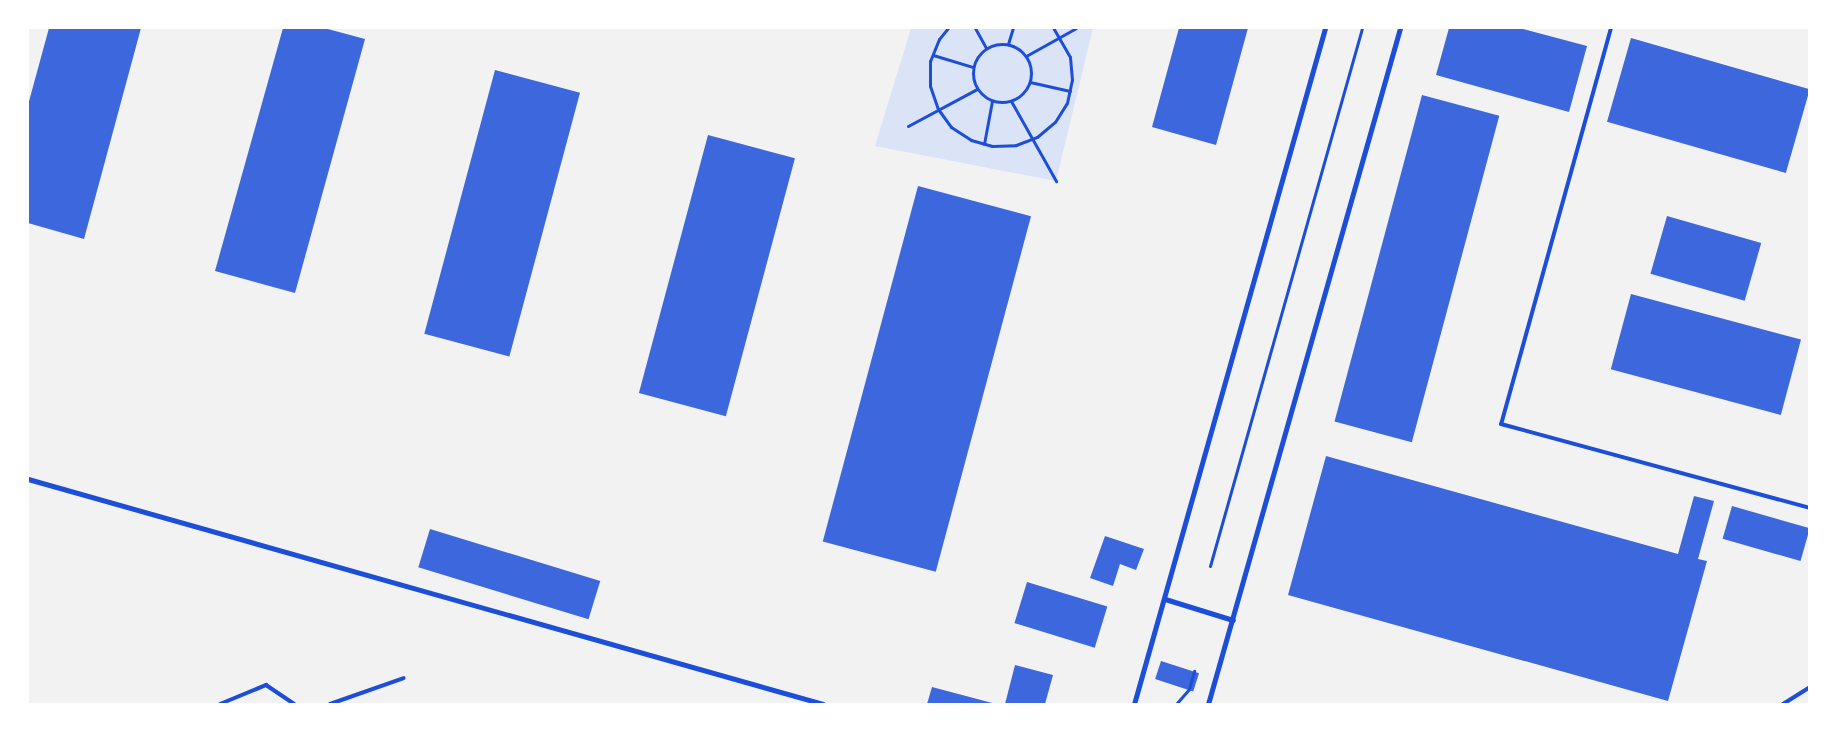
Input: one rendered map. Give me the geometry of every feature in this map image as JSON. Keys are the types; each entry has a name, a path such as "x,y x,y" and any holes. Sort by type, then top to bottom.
{"street":[{"path":"1134,704 1325,28"},
{"path":"1208,704 1400,28"},
{"path":"28,479 823,704"},
{"path":"1164,599 1233,620"}],"lane":[{"path":"1612,28 1502,424 1810,508"},
{"path":"330,704 404,678"},
{"path":"220,704 266,685 294,704"},
{"path":"1783,704 1810,687"}],"path":[{"path":"948,28 939,38 933,55 930,86 938,109 951,127 971,140 984,144 1016,145 1037,137 1055,122 1067,103 1070,91 1070,57 1061,36 1053,28"},
{"path":"975,28 986,48"},
{"path":"1008,44 1013,28"},
{"path":"1026,56 1076,28"},
{"path":"1210,566 1362,28"},
{"path":"1008,44 1026,56 1030,64 1030,82 1026,90 1011,101 992,102 977,89 973,67 986,48 1008,44"},
{"path":"933,55 973,67"},
{"path":"1030,82 1070,91"},
{"path":"908,126 977,89"},
{"path":"1011,101 1056,181"},
{"path":"984,144 992,102"},
{"path":"1176,704 1189,689 1194,671"}],"shaded area":[{"path":"911,28 1093,28 1056,181 875,146"}],"building":[{"path":"49,28 141,28 84,239 28,223 28,105"},
{"path":"283,28 324,28 365,39 295,293 215,271"},
{"path":"1179,28 1248,28 1216,145 1152,127"},
{"path":"1449,28 1519,28 1587,46 1569,112 1436,75"},
{"path":"1631,38 1810,89 1786,173 1607,122"},
{"path":"495,70 580,93 509,356 424,334"},
{"path":"1422,95 1499,116 1412,442 1335,421"},
{"path":"708,135 795,158 726,416 639,393"},
{"path":"918,186 1031,216 936,572 823,541"},
{"path":"1667,216 1761,243 1745,301 1650,274"},
{"path":"1631,294 1801,340 1781,415 1611,369"},
{"path":"1326,456 1678,554 1694,496 1714,501 1698,559 1707,561 1668,701 1288,595"},
{"path":"1732,506 1810,528 1800,561 1723,539"},
{"path":"430,529 600,581 589,619 418,567"},
{"path":"1105,536 1144,549 1136,570 1120,564 1113,586 1090,578"},
{"path":"1027,582 1107,607 1095,648 1014,623"},
{"path":"1161,661 1199,673 1193,691 1155,679"},
{"path":"1015,665 1053,675 1045,704 1005,704"},
{"path":"932,687 996,704 927,704"}]}
